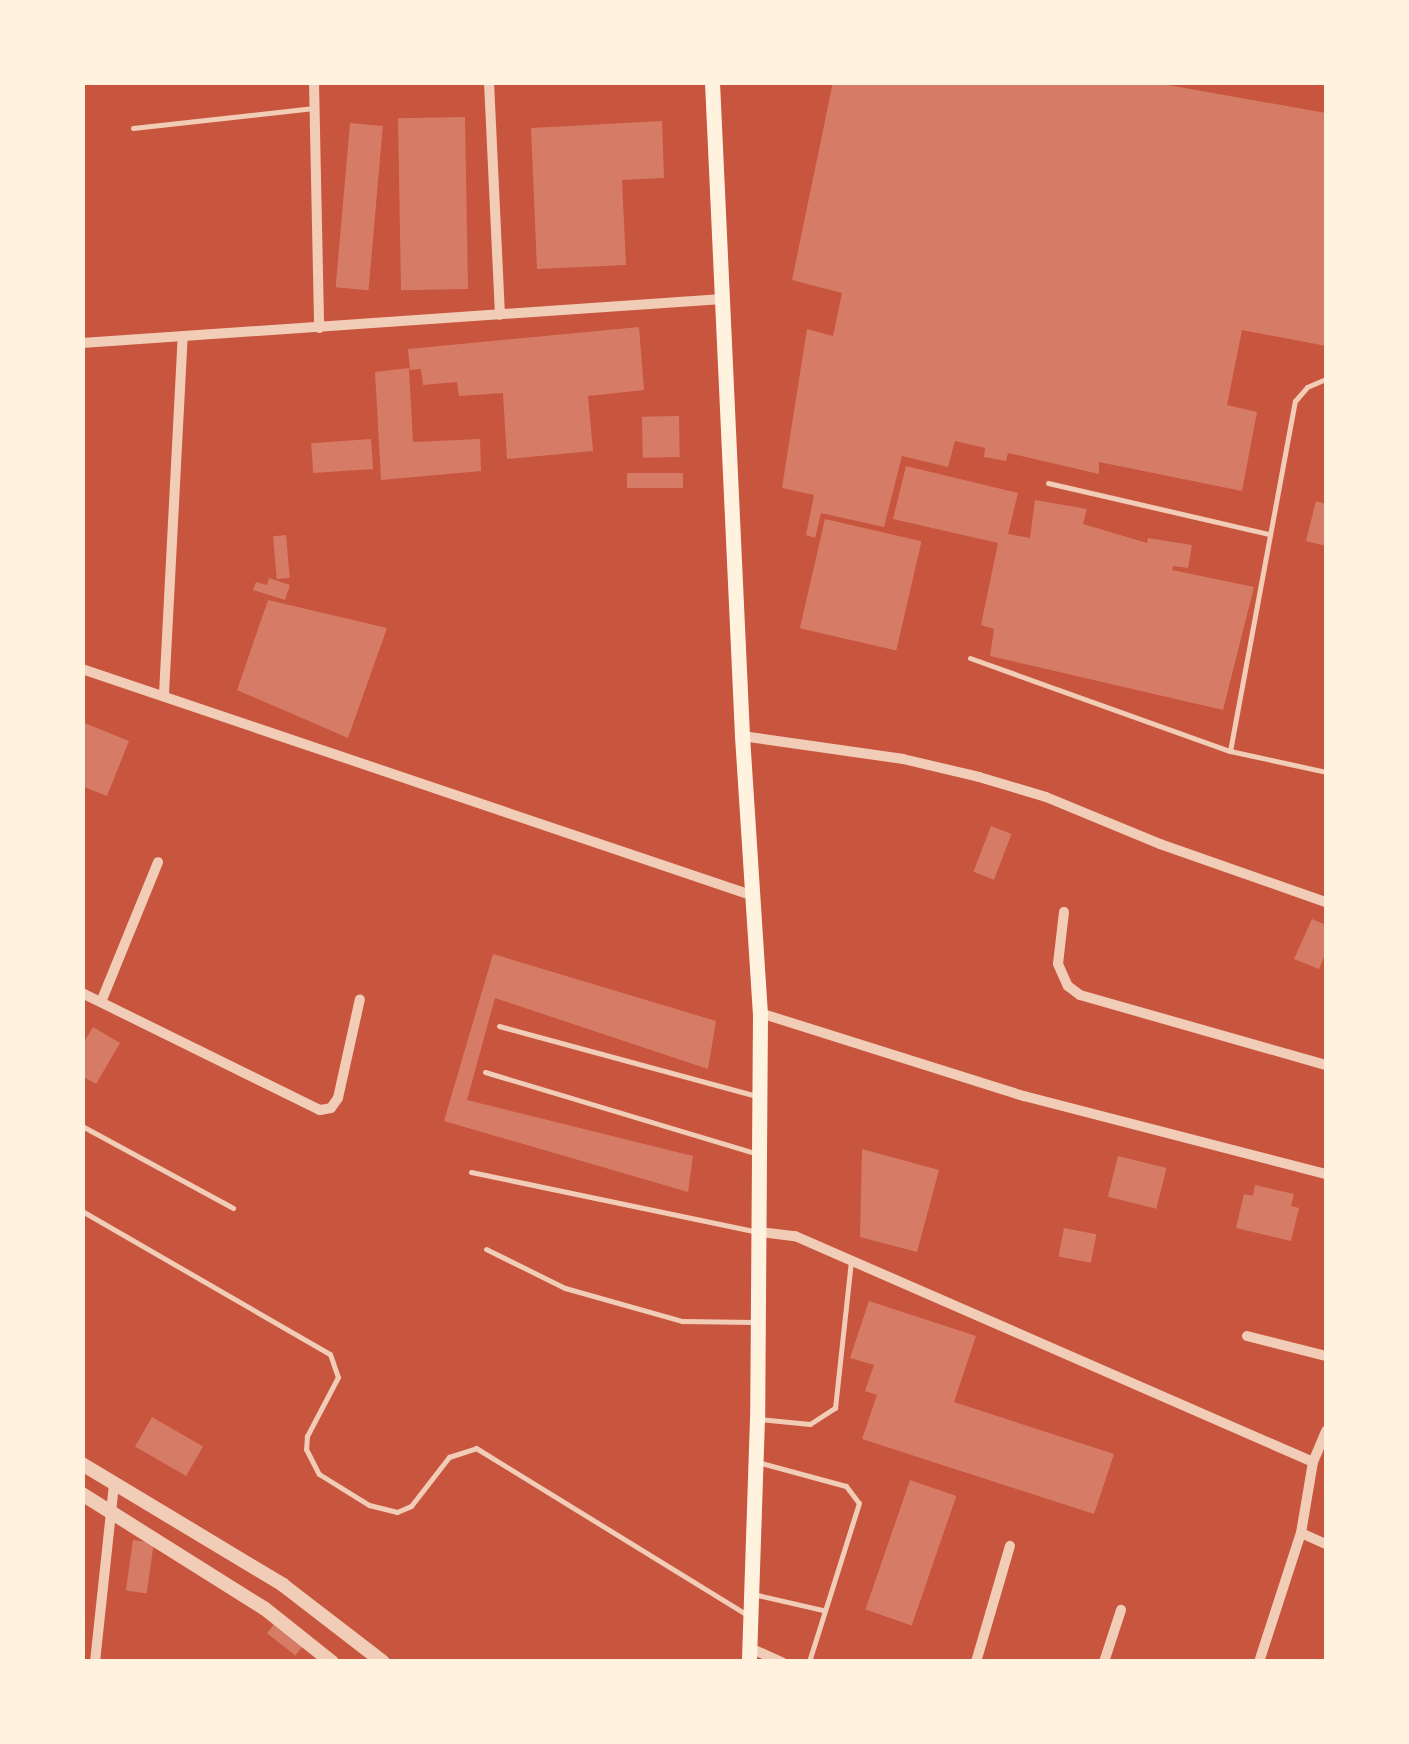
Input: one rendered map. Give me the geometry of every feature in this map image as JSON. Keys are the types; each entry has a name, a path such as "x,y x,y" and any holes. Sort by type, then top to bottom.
{"main road":[{"path":"712,82 742,736 760,1014 758,1418 749,1655"}],"street":[{"path":"314,82 319,328"},
{"path":"489,82 500,315"},
{"path":"82,343 722,299"},
{"path":"164,694 184,338"},
{"path":"82,670 164,694 751,895"},
{"path":"742,736 903,759 979,776 1326,902"},
{"path":"101,1002 158,862"},
{"path":"1064,912 1058,964 1068,986 1080,995 1326,1065"},
{"path":"82,993 320,1110 331,1108 338,1098 360,998"},
{"path":"760,1014 1024,1096 1326,1174"},
{"path":"760,1232 795,1236 1313,1462"},
{"path":"1247,1336 1326,1356"},
{"path":"1259,1662 1301,1533 1313,1462 1326,1431"},
{"path":"82,1464 283,1586 384,1662"},
{"path":"95,1662 114,1483"},
{"path":"82,1494 264,1608 332,1662"},
{"path":"1301,1533 1326,1544"},
{"path":"976,1662 1010,1546"},
{"path":"1104,1662 1121,1610"},
{"path":"749,1655 782,1662"}],"lane":[{"path":"133,128 314,108"},
{"path":"1230,750 1294,401 1306,388 1326,379"},
{"path":"1048,483 1270,534"},
{"path":"970,658 1230,750 1326,772"},
{"path":"498,1026 758,1096"},
{"path":"484,1072 760,1154"},
{"path":"82,1126 232,1208"},
{"path":"471,1172 760,1232"},
{"path":"82,1211 330,1354 338,1378 307,1436 306,1448 319,1474 369,1505 397,1512 411,1506 448,1457 476,1448 752,1618"},
{"path":"486,1249 565,1288 682,1321 758,1322"},
{"path":"758,1418 810,1424 835,1408 850,1261"},
{"path":"754,1461 846,1486 858,1503 809,1662"},
{"path":"752,1594 823,1610"}],"building":[{"path":"833,82 1151,82 1326,113 1326,346 1242,330 1227,405 1257,412 1242,491 1099,462 1099,474 1008,453 1006,461 984,457 985,448 955,441 948,467 902,456 884,527 821,513 815,538 806,535 814,495 782,488 807,329 833,336 842,293 792,280"},
{"path":"465,117 468,289 401,290 398,118"},
{"path":"662,121 664,178 622,180 626,265 537,269 531,128"},
{"path":"350,123 383,126 368,290 336,287"},
{"path":"639,327 644,390 588,396 593,451 507,459 503,393 459,396 457,382 423,385 421,369 410,370 408,349"},
{"path":"409,368 413,442 480,439 481,471 381,480 375,372"},
{"path":"679,416 680,457 643,458 642,417"},
{"path":"371,439 373,469 313,473 311,443"},
{"path":"906,466 1018,493 1008,534 1030,538 1035,500 1087,509 1083,524 1147,543 1148,538 1192,545 1188,568 1173,566 1172,570 1254,587 1223,710 990,656 994,629 981,625 998,543 893,519"},
{"path":"627,473 683,473 683,488 627,488"},
{"path":"1316,501 1326,504 1326,546 1306,541"},
{"path":"825,519 921,541 896,650 800,628"},
{"path":"286,535 290,578 277,579 273,536"},
{"path":"269,578 290,585 285,600 253,590 256,582 267,585"},
{"path":"268,600 387,628 348,738 237,690"},
{"path":"82,722 129,741 107,796 82,786"},
{"path":"991,826 1012,834 994,880 973,872"},
{"path":"1312,919 1326,925 1326,952 1319,969 1294,959"},
{"path":"493,954 716,1021 708,1069 495,998 467,1100 693,1156 688,1192 444,1121"},
{"path":"93,1027 120,1043 96,1084 82,1076 82,1045"},
{"path":"862,1149 939,1170 917,1252 860,1237"},
{"path":"1118,1156 1167,1168 1156,1209 1108,1197"},
{"path":"1255,1185 1294,1194 1291,1206 1299,1208 1291,1241 1236,1228 1244,1194 1253,1196"},
{"path":"1064,1228 1096,1234 1091,1263 1058,1256"},
{"path":"869,1301 976,1336 954,1402 1114,1454 1094,1514 862,1439 877,1395 865,1391 874,1365 850,1358"},
{"path":"152,1417 203,1446 186,1476 135,1446"},
{"path":"910,1480 956,1496 912,1625 865,1610"},
{"path":"133,1540 154,1543 147,1593 126,1591"},
{"path":"275,1623 303,1645 295,1655 267,1633"}]}
